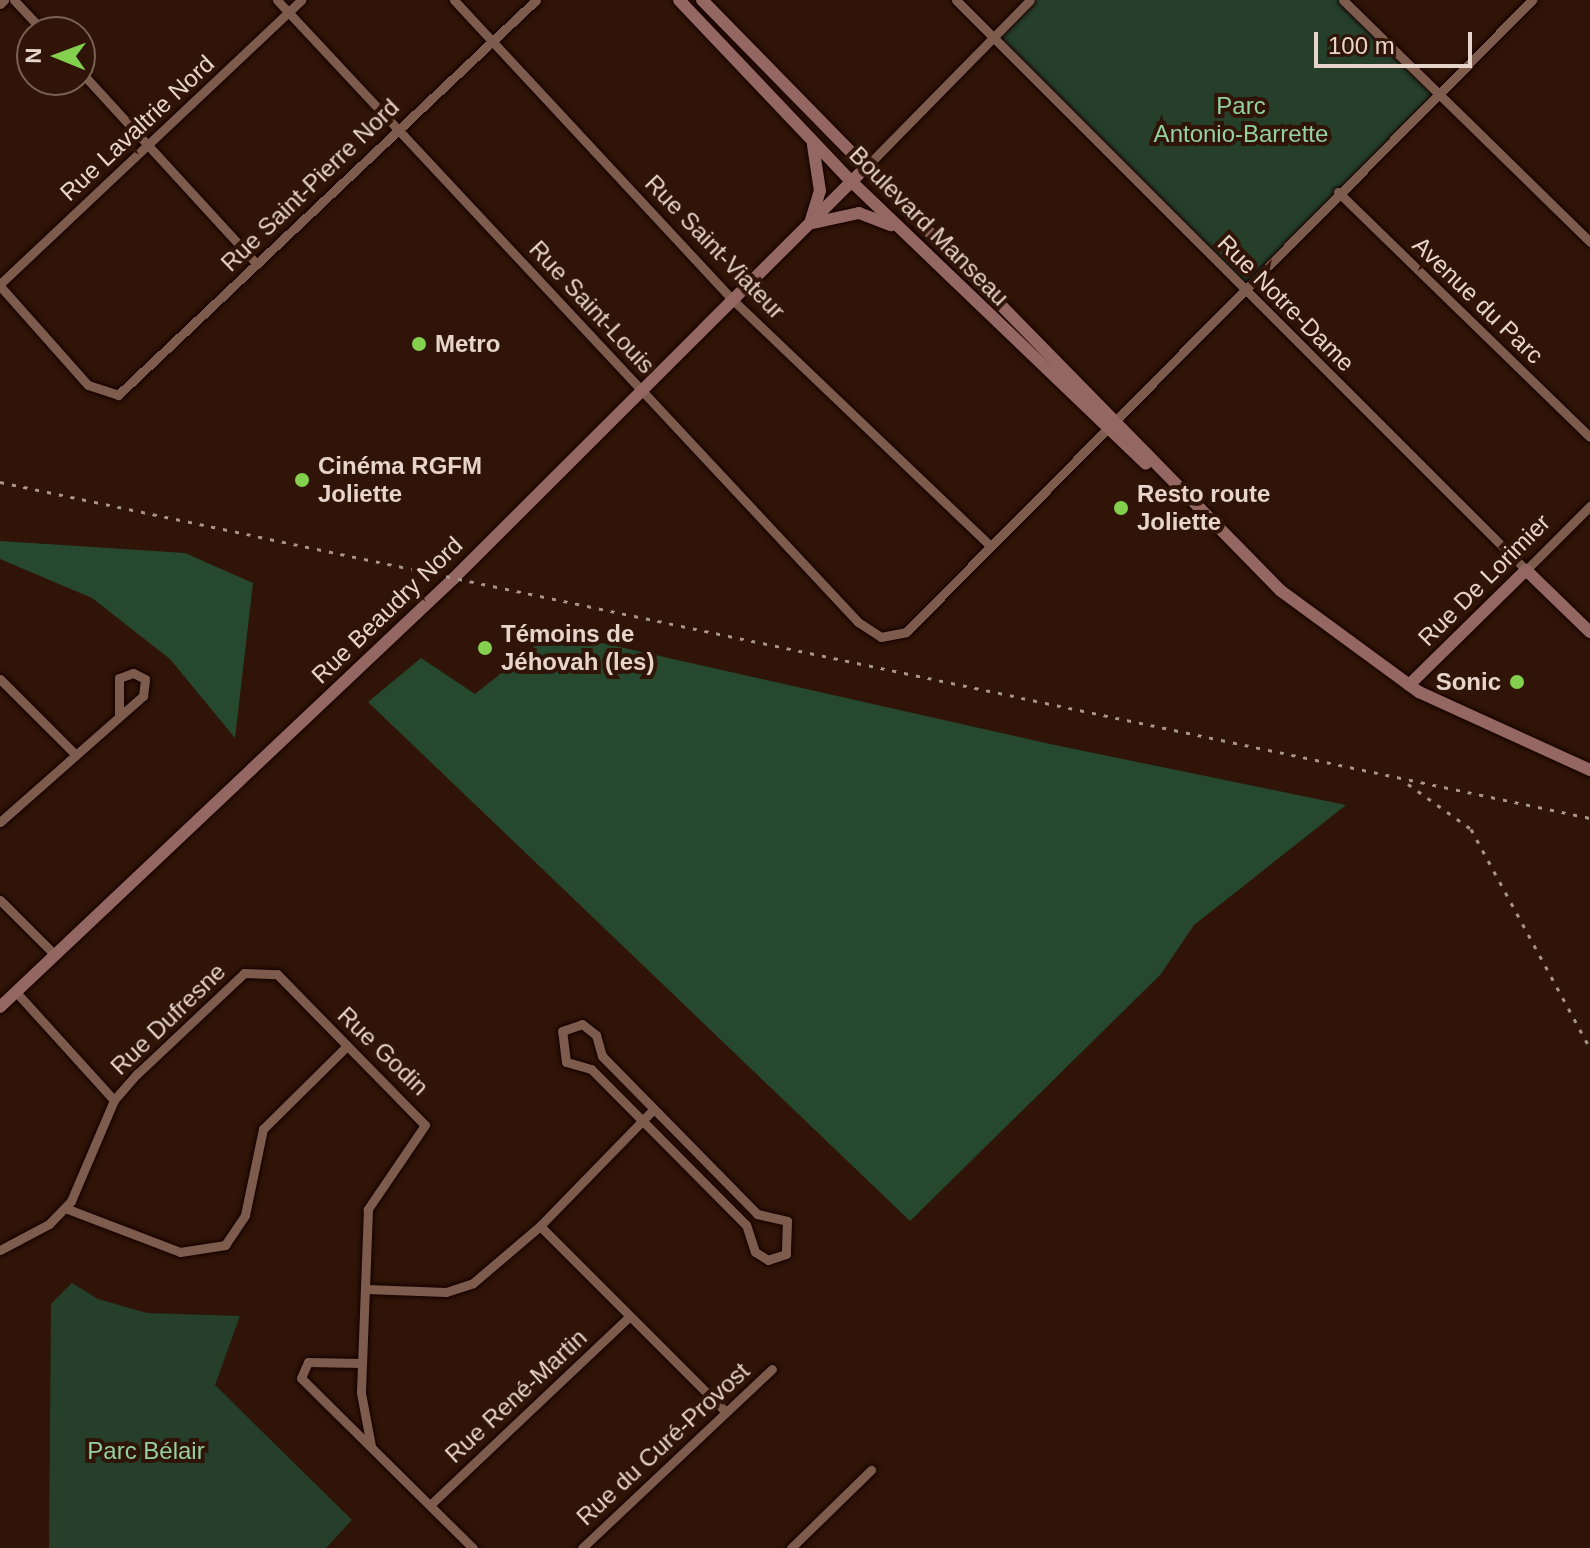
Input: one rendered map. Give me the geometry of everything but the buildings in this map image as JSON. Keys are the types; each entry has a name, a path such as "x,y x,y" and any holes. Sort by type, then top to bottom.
{"main road":[{"name":"Boulevard Manseau","path":"679,0 852,182 1281,591 1409,685 1507,738 1590,770"},
{"name":"Boulevard Manseau","path":"702,0 1109,425"},
{"path":"811,138 820,181 810,224 859,213 904,232"},
{"name":"Rue Beaudry Nord","path":"0,1007 642,390 865,168"},
{"name":"Rue Notre-Dame","path":"1526,570 1590,632"},
{"name":"Rue De Lorimier","path":"1409,685 1526,570"}],"street":[{"path":"0,4 4,0"},
{"path":"14,0 29,16"},
{"name":"Rue Saint-Louis","path":"277,0 858,622 881,637 906,632 990,546"},
{"name":"Rue Lavaltrie Nord","path":"0,285 301,0"},
{"name":"Rue Saint-Viateur","path":"454,0 733,300 990,546"},
{"name":"Rue Saint-Pierre Nord","path":"0,285 88,385 110,397 257,264 536,0"},
{"name":"Rue Notre-Dame","path":"956,0 1239,290 1526,570"},
{"path":"865,168 1030,0"},
{"path":"1343,0 1590,242"},
{"path":"990,546 1239,290 1532,0"},
{"path":"96,88 257,264"},
{"name":"Avenue du Parc","path":"1338,192 1590,437"},
{"name":"Rue De Lorimier","path":"1526,570 1590,506"},
{"path":"0,822 73,752 119,714 147,690 133,673 119,678 119,714"},
{"path":"0,679 73,752"},
{"path":"0,900 55,955"},
{"name":"Rue Godin","path":"258,970 277,974 425,1125 417,1147 371,1198 361,1363 361,1411 371,1446"},
{"name":"Rue Dufresne","path":"65,1208 114,1100 244,973 258,970"},
{"path":"16,992 114,1100"},
{"path":"591,1028 602,1056 653,1110 757,1214 787,1221 786,1254 768,1260 755,1252 746,1225 643,1121 591,1069 566,1062 562,1031 591,1028"},
{"path":"0,1250 65,1208 180,1252 225,1245 245,1215 263,1129 347,1046"},
{"path":"366,1289 459,1288 540,1226 653,1110"},
{"path":"540,1226 726,1412"},
{"name":"Rue René-Martin","path":"430,1505 629,1317"},
{"path":"361,1363 308,1362 301,1378 473,1548"},
{"name":"Rue du Curé-Provost","path":"582,1548 772,1369"},
{"path":"791,1548 871,1470"}],"green space":[{"name":"Parc Antonio-Barrette","path":"1030,0 1343,0 1439,93 1239,290 992,38"},
{"path":"0,541 185,553 253,583 235,738 170,659 92,598 0,559"},
{"path":"553,632 1050,744 1346,805 1194,925 1161,974 910,1221 368,702 421,658 475,694"},
{"name":"Parc Bélair","path":"72,1283 98,1299 147,1313 240,1316 215,1385 352,1520 326,1548 49,1548 51,1304"}],"railway":[{"path":"0,482 1590,818"},
{"path":"1408,784 1471,829 1590,1048"}],"place":[{"name":"Metro","path":"419,344"},
{"name":"Cinéma RGFM Joliette","path":"302,480"},
{"name":"Resto route Joliette","path":"1121,508"},
{"name":"Témoins de Jéhovah (les)","path":"485,648"},
{"name":"Sonic","path":"1517,682"}]}
